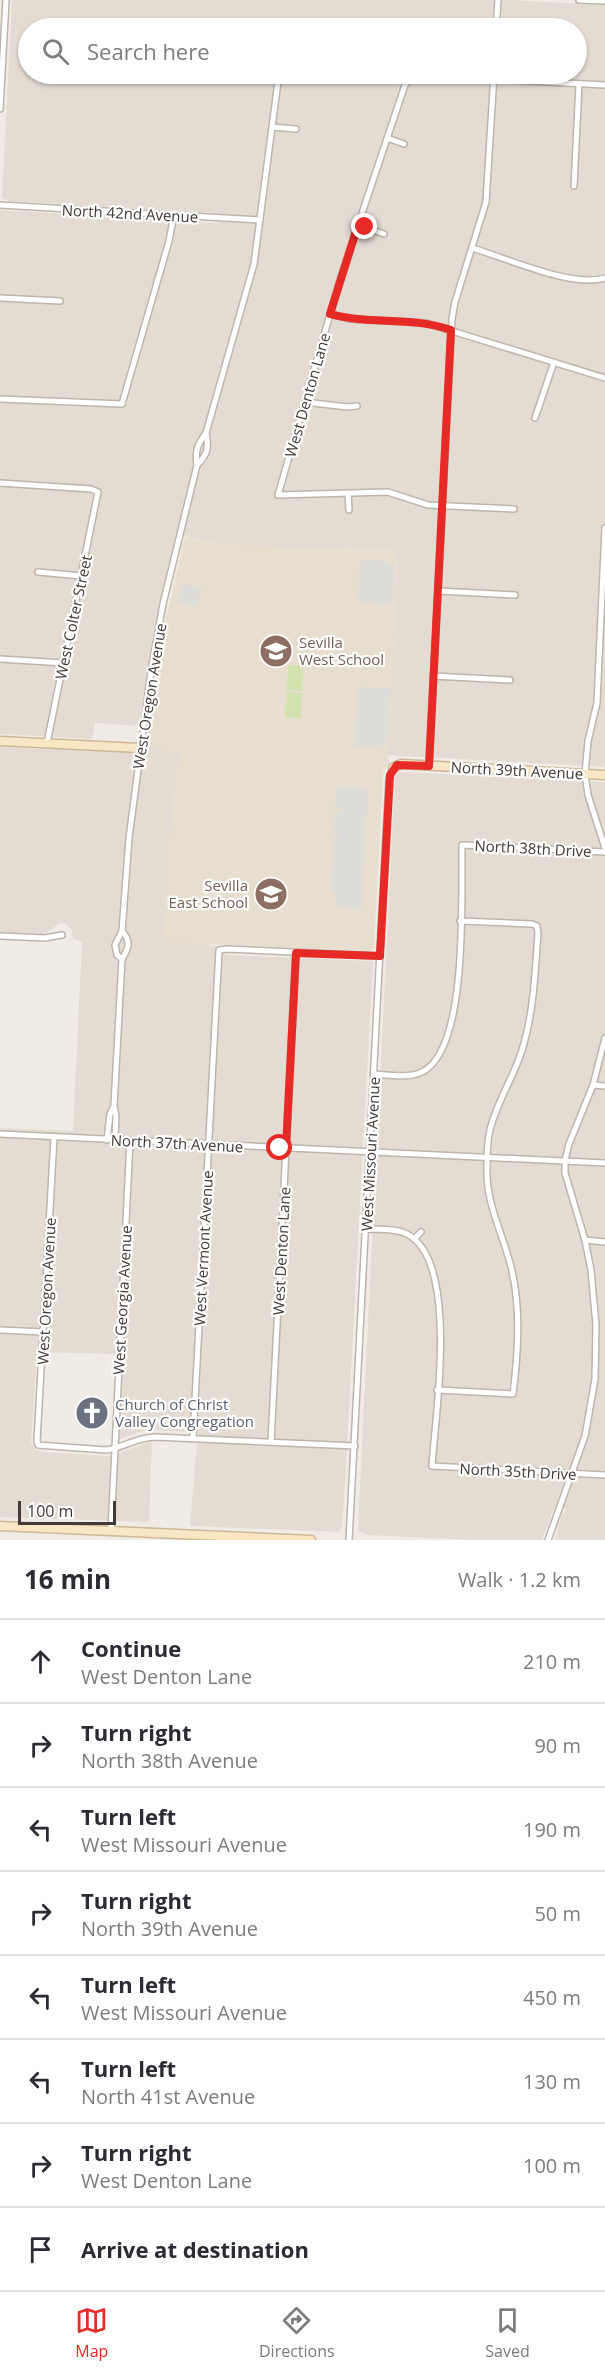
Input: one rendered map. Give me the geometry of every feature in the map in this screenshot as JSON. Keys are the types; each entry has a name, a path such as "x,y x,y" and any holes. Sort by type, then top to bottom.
{"street":[{"path":"0,109 6,0"},
{"path":"497,18 498,0"},
{"path":"579,0 605,2"},
{"name":"West Oregon Avenue","path":"122,959 117,955 114,945 122,931 139,748 163,604 197,465 195,452 198,443 206,434 254,264 278,84"},
{"name":"West Denton Lane","path":"348,493 279,495 330,314 406,84"},
{"path":"429,766 451,330 455,302 484,211 494,84"},
{"path":"574,186 579,84 605,85"},
{"path":"272,127 296,129"},
{"path":"387,138 404,144"},
{"name":"North 42nd Avenue","path":"0,205 260,220"},
{"path":"0,399 122,404 169,241 174,215"},
{"path":"358,225 384,234"},
{"path":"472,248 574,280 605,278"},
{"path":"0,298 60,301"},
{"path":"330,314 350,319 419,322 605,378"},
{"path":"536,418 554,362"},
{"path":"305,402 357,406"},
{"name":"West Oregon Avenue","path":"197,465 206,455 209,447 206,434"},
{"name":"West Colter Street","path":"0,483 90,489 98,492 47,743"},
{"path":"349,510 348,493 393,492 424,504 514,509"},
{"path":"605,528 598,685 588,741 585,774 588,795 605,850"},
{"path":"38,572 82,576"},
{"path":"438,591 515,595"},
{"path":"0,660 64,663"},
{"path":"433,676 510,680"},
{"path":"598,685 605,685"},
{"path":"0,741 139,748"},
{"name":"North 39th Avenue","path":"393,768 401,765 605,775"},
{"name":"West Missouri Avenue","path":"349,1540 389,779 393,768"},
{"name":"North 38th Drive","path":"460,921 462,845 605,850"},
{"path":"366,1229 395,1231 414,1239 428,1254 441,1317 437,1390 513,1394 517,1339 516,1299 506,1247 489,1201 487,1157 490,1130 499,1103 516,1068 526,1037 534,988 537,926 460,921 459,980 446,1038 438,1054 424,1071 403,1076 374,1074"},
{"name":"West Oregon Avenue","path":"115,1140 114,1106 122,959 129,942 122,931"},
{"path":"0,936 45,938 62,935"},
{"name":"West Vermont Avenue","path":"193,1438 219,950 296,953"},
{"path":"296,953 380,956"},
{"name":"West Denton Lane","path":"271,1442 296,953"},
{"path":"548,1540 572,1474 591,1409 597,1349 594,1302 585,1240 565,1173 565,1160 568,1144 593,1085 605,1038"},
{"path":"424,1071 428,1078"},
{"path":"593,1085 605,1086"},
{"name":"West Oregon Avenue","path":"107,1140 110,1114 114,1106"},
{"name":"North 37th Avenue","path":"0,1134 605,1162"},
{"name":"West Oregon Avenue","path":"54,1137 37,1441 38,1445 115,1449"},
{"name":"West Georgia Avenue","path":"111,1531 130,1140"},
{"path":"414,1239 420,1232"},
{"path":"585,1240 605,1242"},
{"path":"0,1330 44,1332"},
{"name":"North 35th Drive","path":"437,1390 432,1466 605,1475"},
{"path":"115,1449 148,1437 355,1446"},
{"path":"0,1526 311,1540"}],"shaded area":[{"path":"12,0 512,0 605,5 605,767 387,755 397,551 220,545 176,534 152,640 139,726 95,723 92,739 0,734 0,210 219,223 221,213 9,201 2,198"},
{"path":"185,537 220,545 397,551 387,755 390,762 383,776 374,946 371,951 162,942 169,847 180,751 145,748 163,631"},
{"path":"366,559 389,561 389,565 395,565 393,601 387,605 364,603 364,600 358,602 360,563"},
{"path":"182,584 202,589 197,607 178,603"},
{"path":"358,687 390,688 387,742 375,748 354,747"},
{"path":"0,747 39,749 54,747 144,753 145,748 180,751 169,847 209,945 215,946 226,955 373,961 345,1484 342,1527 339,1532 190,1526 198,1432 145,1430 112,1442 116,1354 37,1352 31,1442 36,1450 43,1452 111,1456 152,1441 149,1522 0,1517 0,1128 73,1131 82,942 73,939 72,930 65,923 60,923 42,934 0,932"},
{"path":"400,772 605,782 605,1540 555,1540 561,1517 567,1509 554,1509 542,1540 476,1540 367,1535 358,1528 395,775"},
{"path":"336,787 368,788 362,909 336,907 336,894 331,893 332,864 336,864 332,862 333,837 339,838 340,835 334,834 335,811 340,811 341,808 335,808"}],"green space":[{"path":"288,665 303,666 302,691 287,690"},
{"path":"287,692 302,693 301,718 285,718"}],"place":[{"name":"Sevilla West School","path":"276,651"},
{"name":"Sevilla East School","path":"271,894"},
{"name":"Church of Christ Valley Congregation","path":"92,1413"}],"route":[{"path":"280,1148 286,1148 296,953 380,956 391,771 397,765 429,766 451,330 419,322 350,319 330,314 358,225 365,227"}]}
